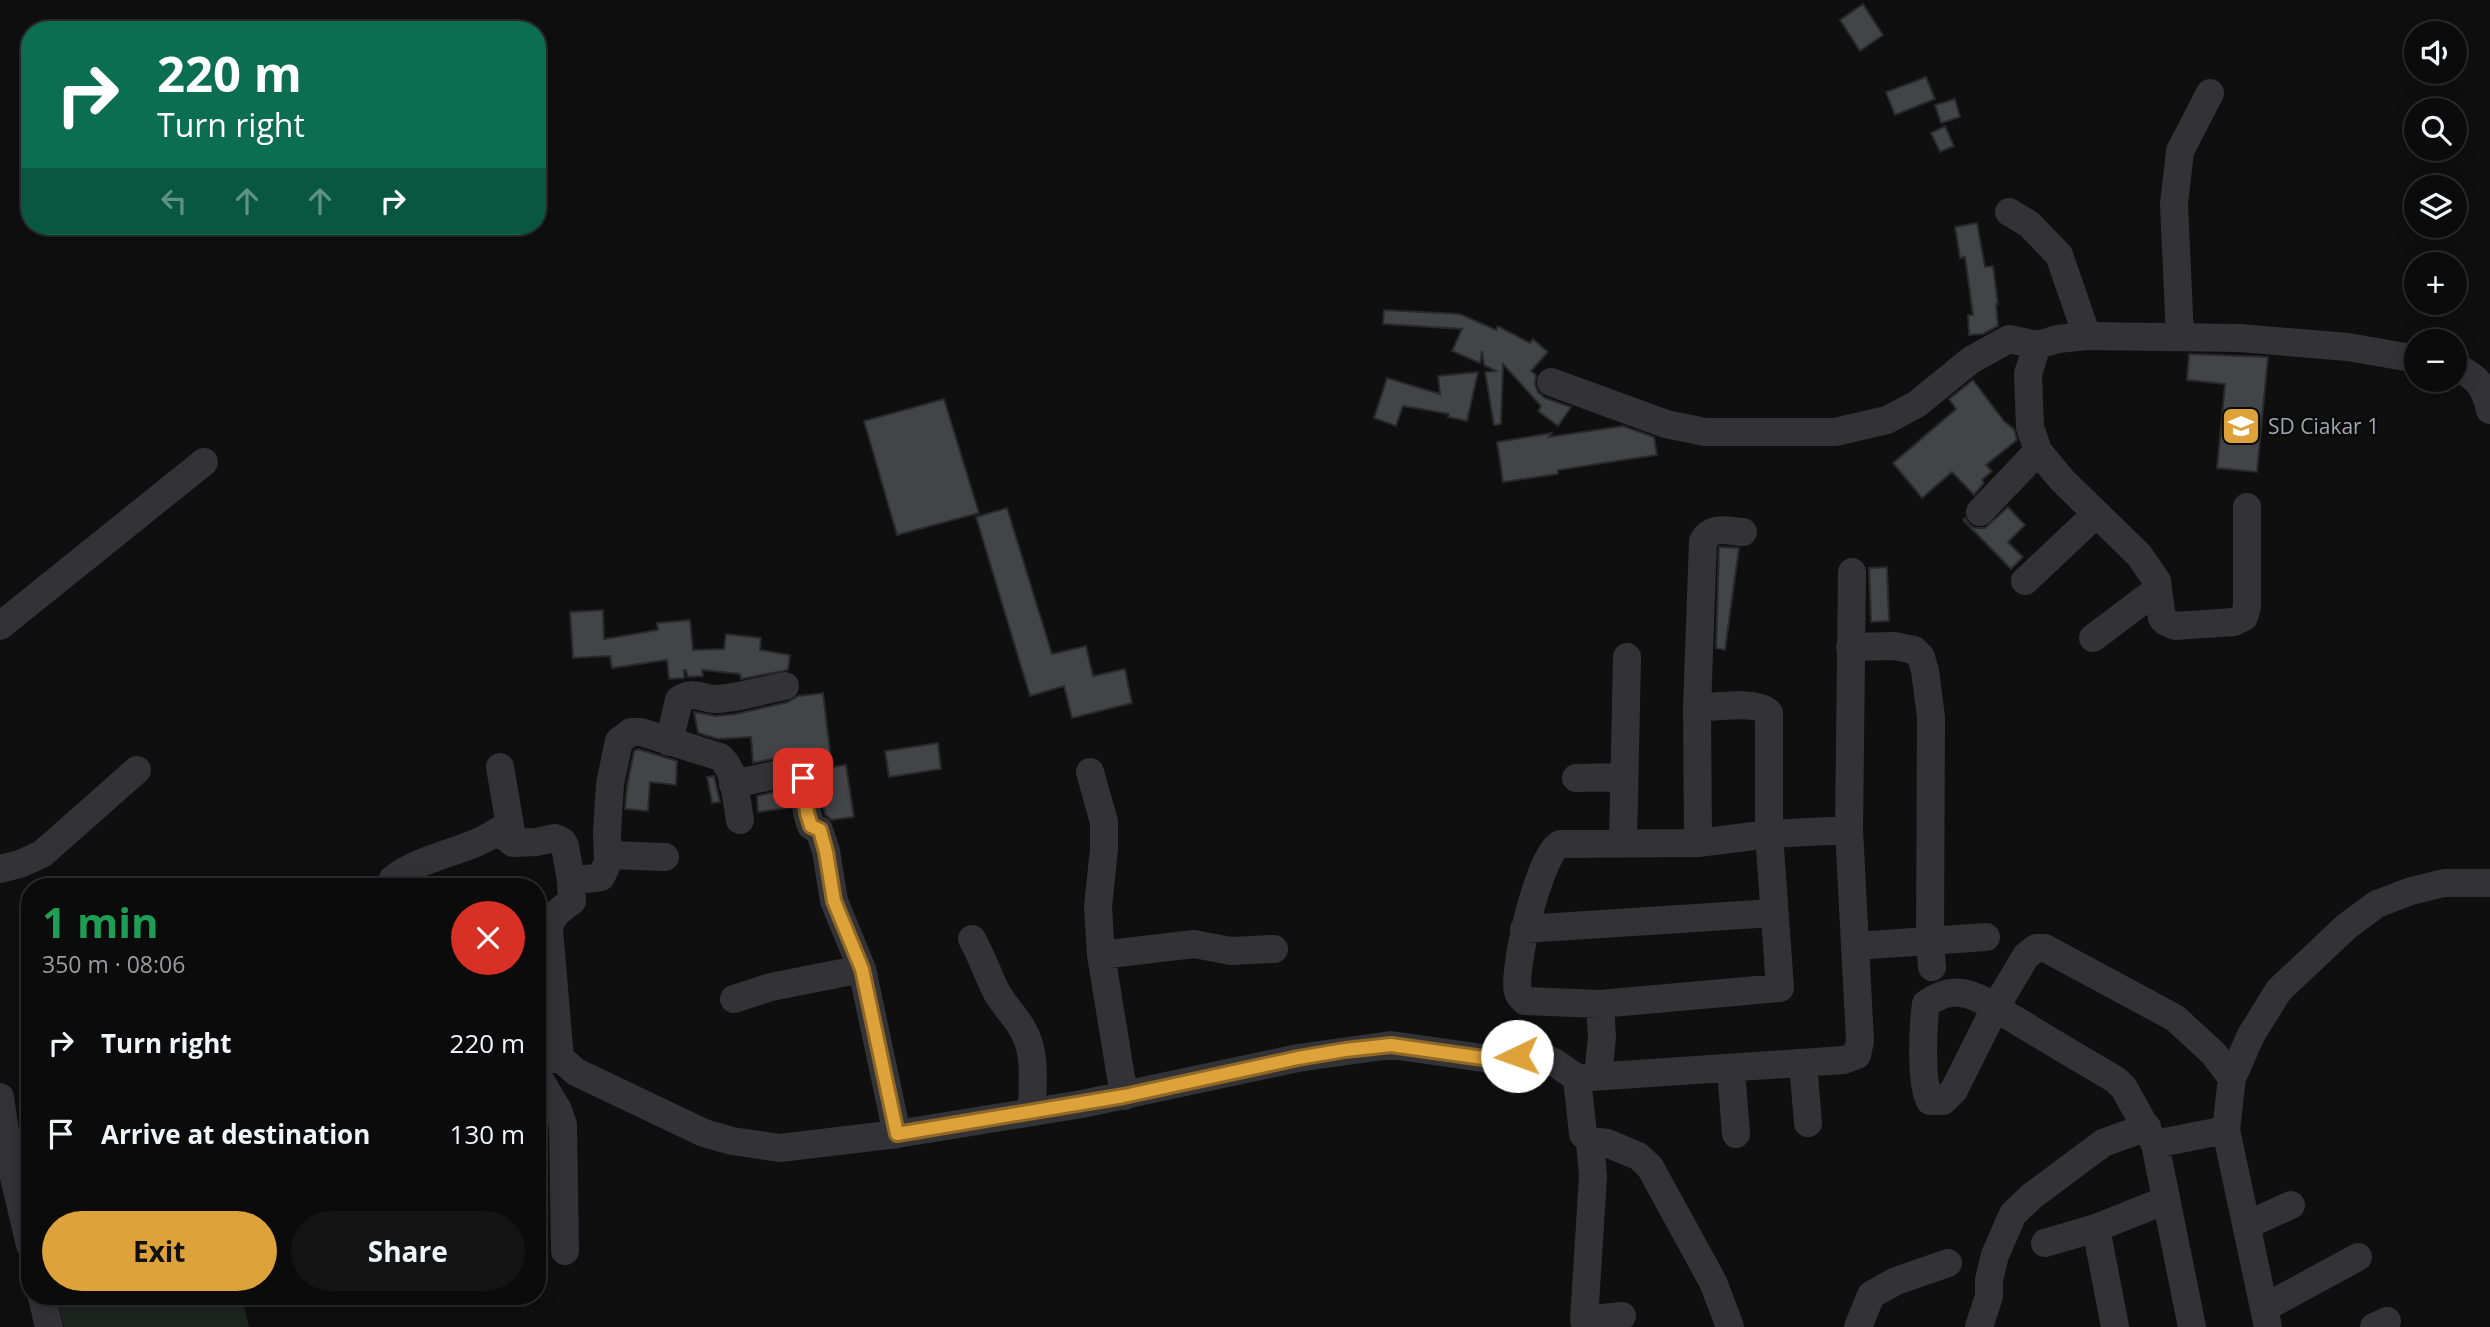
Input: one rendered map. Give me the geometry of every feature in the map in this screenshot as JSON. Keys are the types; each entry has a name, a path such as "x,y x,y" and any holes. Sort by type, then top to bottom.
{"street":[{"path":"2180,337 2174,204 2180,150 2210,93"},
{"path":"2010,212 2029,225 2059,255 2087,336"},
{"path":"1551,382 1666,424 1705,432 1835,432 1887,419 1917,404 1971,360 2009,339 2037,345 2058,339 2087,336 2239,338 2348,347 2404,357"},
{"path":"2037,345 2028,374 2030,427 2038,451 2062,480 2139,555 2157,581 2162,618 2166,622 2175,626 2234,622 2244,617 2247,507"},
{"path":"2475,373 2487,395 2490,410"},
{"path":"1980,512 2038,451"},
{"path":"0,626 204,462"},
{"path":"2025,581 2096,514"},
{"path":"1698,843 1697,708 1703,541 1708,533 1716,529 1743,532"},
{"path":"394,878 442,855 474,846 498,831 513,843 555,838 562,841 571,881 572,901 549,922 549,1059 704,1133 733,1141 780,1148 897,1134 1124,1096 1298,1058 1391,1045 1490,1059 1540,1056 1587,1077 1844,1060 1857,1055 1860,1041 1849,830 1852,572"},
{"path":"2093,638 2158,589"},
{"path":"1850,647 1895,646 1914,650 1921,657 1926,671 1931,717 1931,954"},
{"path":"1623,844 1627,657"},
{"path":"669,742 679,700 683,697 690,694 724,698 785,686"},
{"path":"1697,708 1751,705 1763,707 1769,713 1769,834 1780,999 1600,1004 1524,1001 1519,994 1517,983 1524,929 1546,859 1553,847 1560,844 1698,843 1769,834 1849,830"},
{"path":"571,881 601,877 606,871 611,784 619,741 631,732 640,732 720,757 727,763 740,820"},
{"path":"500,767 513,843"},
{"path":"0,869 42,854 137,770"},
{"path":"733,784 794,771 802,776 811,826 820,830 826,852 834,901 862,969 897,1134"},
{"path":"1090,772 1104,822 1098,907 1101,955 1124,1096"},
{"path":"1576,778 1623,777"},
{"path":"609,855 665,857"},
{"path":"2358,1257 2266,1317 2226,1130 2232,1078 2251,1035 2279,990 2347,926 2377,904 2411,891 2444,883 2490,883"},
{"path":"1524,929 1773,913"},
{"path":"1855,946 1931,954 1986,937"},
{"path":"972,939 996,991 1029,1042 1032,1058 1032,1111"},
{"path":"1101,955 1194,944 1231,951 1274,949"},
{"path":"2192,1327 2151,1136 2124,1088 2116,1080 1995,1008 2026,956 2036,948 2045,948 2175,1018 2214,1054 2232,1078"},
{"path":"734,999 771,987 862,969"},
{"path":"1600,1004 1602,1037 1587,1077 1583,1133 1590,1141 1593,1177 1585,1324 1622,1316"},
{"path":"1803,1063 1808,1123"},
{"path":"1731,1069 1736,1134"},
{"path":"546,1090 563,1125 565,1251"},
{"path":"0,1097 19,1150"},
{"path":"1979,1327 1989,1296 1989,1280 1995,1255 2013,1214 2032,1196 2103,1143 2226,1130"},
{"path":"1590,1141 1607,1143 1638,1156 1657,1175 1713,1282 1730,1327"},
{"path":"2045,1242 2096,1228 2166,1200"},
{"path":"2247,1225 2291,1205"},
{"path":"2096,1228 2115,1327"},
{"path":"1858,1327 1871,1295 1896,1281 1948,1263"},
{"path":"44,1305 49,1327"}],"shaded area":[{"path":"59,1305 244,1305 249,1327 64,1327"}],"building":[{"path":"1863,4 1883,35 1860,51 1840,20"},
{"path":"1926,77 1935,99 1895,115 1886,92"},
{"path":"1955,99 1960,117 1941,123 1935,105"},
{"path":"1945,126 1954,146 1940,152 1931,133"},
{"path":"1977,223 1985,267 1993,266 1998,326 1983,334 1969,335 1968,315 1973,315 1965,257 1960,258 1955,227"},
{"path":"1384,310 1460,314 1496,330 1498,326 1530,343 1533,339 1548,352 1531,371 1536,375 1538,392 1545,398 1571,407 1558,426 1538,411 1541,406 1503,364 1501,424 1494,425 1485,372 1496,371 1484,365 1482,351 1480,363 1452,351 1462,329 1383,324"},
{"name":"SD Ciakar 1","path":"2189,354 2268,357 2257,472 2217,468 2225,384 2187,380"},
{"path":"1478,372 1467,421 1448,417 1449,414 1403,406 1396,426 1374,418 1387,378 1440,394 1438,376"},
{"path":"1973,380 2004,421 2014,429 2017,440 1986,465 1992,471 1982,480 1984,483 1974,495 1952,472 1922,498 1893,463 1956,409 1949,399"},
{"path":"944,399 979,513 897,535 864,421"},
{"path":"1623,426 1654,437 1657,455 1558,470 1558,474 1503,482 1497,442"},
{"path":"2008,507 2025,525 2008,542 2023,557 2011,569 1963,520 1965,518 1975,528 1985,528"},
{"path":"1007,508 1052,654 1086,646 1093,676 1125,669 1132,703 1072,718 1064,686 1030,696 976,517"},
{"path":"1719,547 1739,548 1725,650 1716,648"},
{"path":"1887,567 1889,621 1871,622 1869,568"},
{"path":"603,610 604,639 658,630 657,623 690,620 693,650 724,649 726,634 761,638 760,650 790,655 788,670 741,679 740,674 702,670 703,676 688,677 684,670 684,678 669,679 667,660 612,668 610,656 573,658 570,612"},
{"path":"823,693 832,767 846,765 854,817 831,820 825,814 816,767 803,757 791,755 753,763 751,737 718,739 698,733 694,712 716,716 736,714 788,702 798,696"},
{"path":"938,743 941,769 889,777 885,751"},
{"path":"638,749 677,761 676,785 650,782 648,811 625,809 634,751"},
{"path":"714,776 720,802 712,803 707,777"},
{"path":"787,789 790,808 758,812 757,796"}],"place":[{"name":"SD Ciakar 1","path":"2241,426"}],"route":[{"path":"803,778 807,813 811,826 820,830 834,901 862,969 897,1134 1082,1104 1345,1050 1391,1045 1415,1046 1490,1059 1517,1056"}]}
